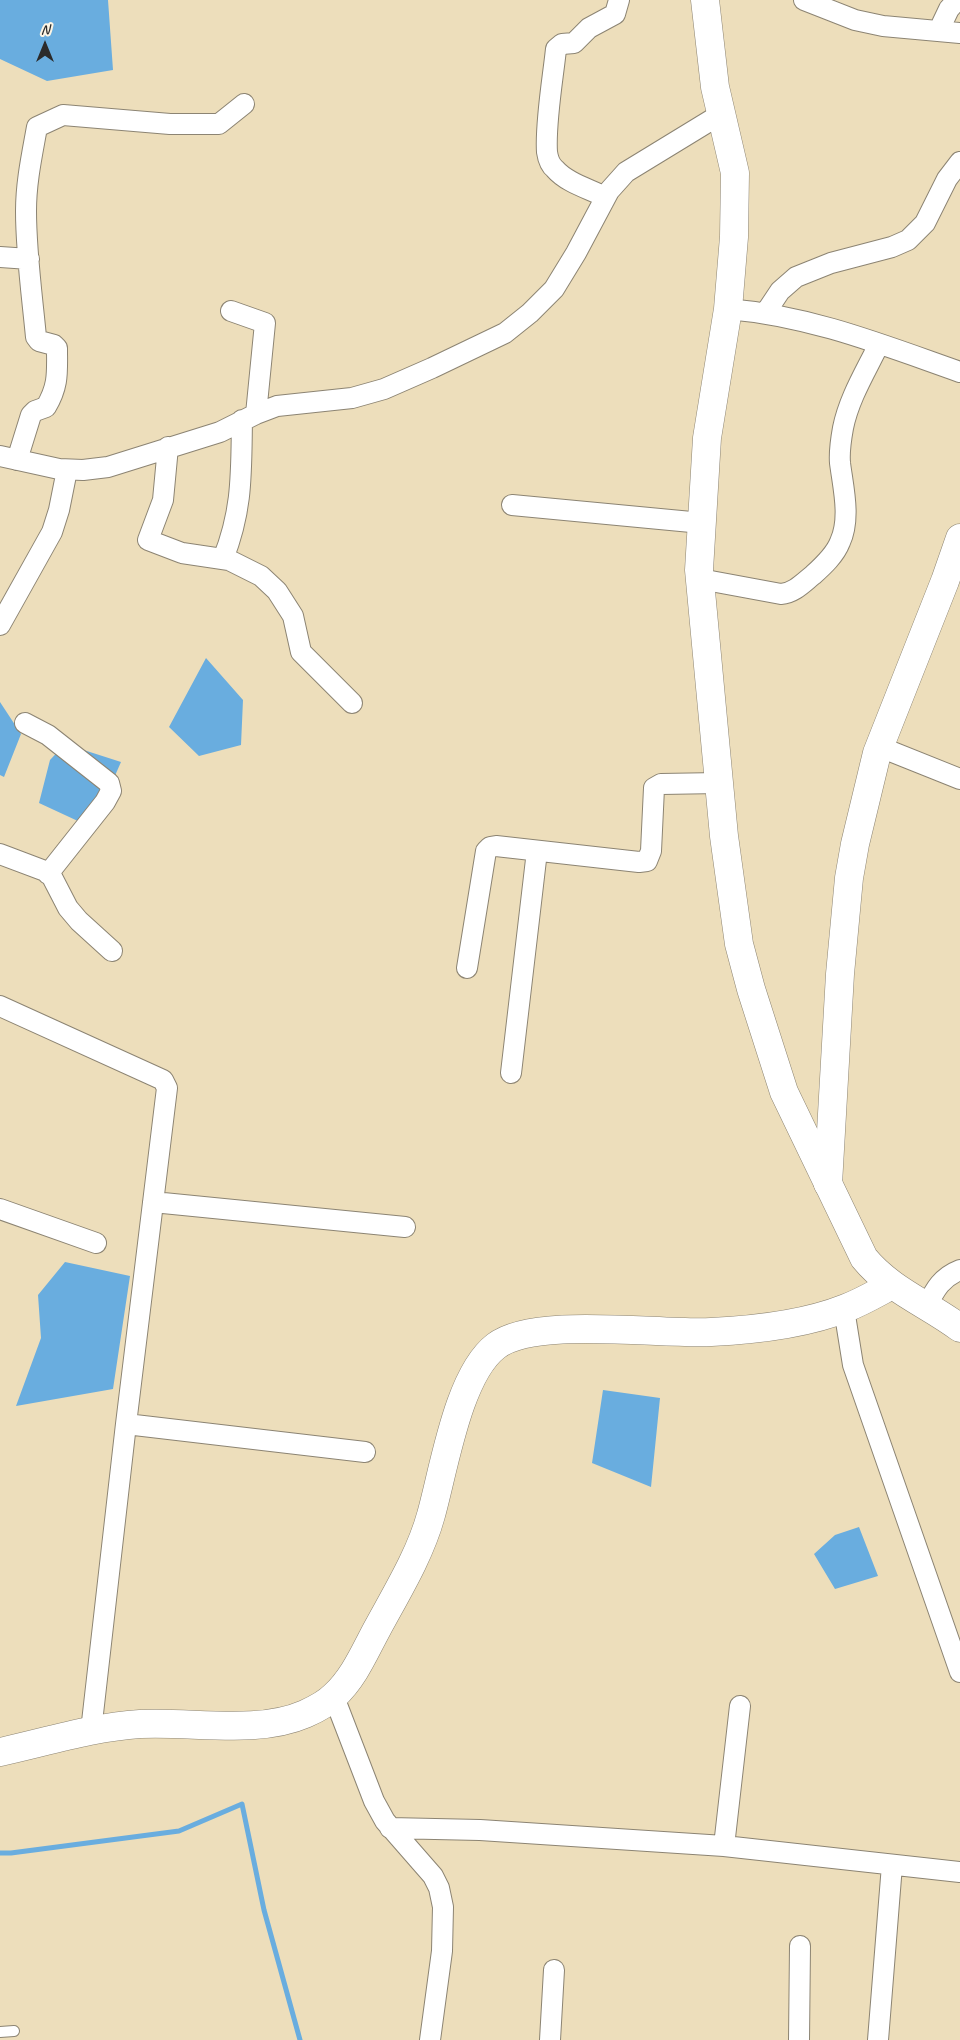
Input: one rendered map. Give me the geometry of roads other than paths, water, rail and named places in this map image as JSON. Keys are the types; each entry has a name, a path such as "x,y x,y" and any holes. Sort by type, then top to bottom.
{"main road":[{"path":"705,0 715,87 735,173 734,237 728,309 707,438 700,579 724,836 739,944 751,989 784,1092 864,1258 876,1272 892,1285 960,1328"},
{"path":"828,1184 840,974 849,878 864,800 880,747 958,550"},
{"path":"0,1752 91,1731 141,1724 264,1725 289,1720 308,1712 334,1697 352,1676 412,1563 430,1519 459,1406 482,1359 497,1345 515,1336 551,1331 586,1329 709,1332 796,1321 844,1309 892,1285"}],"street":[{"path":"605,197 565,178 555,170 549,161 547,152 549,120 556,49 562,44 574,42 589,28 615,14 619,0"},
{"path":"804,0 856,20 883,26 960,33"},
{"path":"938,30 949,9 957,0"},
{"path":"244,104 219,124 170,124 63,115 37,127 28,172 26,210 29,260 36,337 39,341 54,345 57,348 56,384 55,392 46,407 35,410 31,415 9,458 67,470 108,467 220,432 249,417 277,406 352,398 384,390 505,333 530,313 554,289 576,253 605,197 626,172 721,114"},
{"path":"766,312 780,291 796,278 831,263 892,247 908,240 925,223 947,179 960,162"},
{"path":"0,257 29,260"},
{"path":"728,309 766,312 839,330 960,372"},
{"path":"223,559 237,517 249,417 265,322 231,311"},
{"path":"700,579 781,594 789,593 800,586 831,556 840,542 845,515 845,483 840,462 840,446 844,425 849,405 879,344"},
{"path":"168,447 163,500 148,540 182,553 223,559 238,564 261,576 277,591 292,616 301,652 352,703"},
{"path":"0,625 52,532 59,510 67,470"},
{"path":"512,504 702,522"},
{"path":"24,723 48,734 109,783 111,791 105,802 48,874"},
{"path":"880,747 960,779"},
{"path":"467,968 486,851 490,847 496,846 638,862 647,861 652,851 654,788 661,784 719,783"},
{"path":"511,1073 537,851"},
{"path":"0,854 45,871 52,878 68,908 79,921 112,951"},
{"path":"0,1006 164,1080 167,1088 91,1731"},
{"path":"153,1202 405,1227"},
{"path":"0,1209 96,1243"},
{"path":"927,1306 937,1285 950,1274 960,1270"},
{"path":"844,1309 854,1365 960,1672"},
{"path":"126,1424 365,1452"},
{"path":"334,1697 374,1801 384,1821 433,1876 439,1888 443,1907 442,1951 430,2040"},
{"path":"724,1846 740,1706"},
{"path":"390,1828 480,1830 724,1846 960,1872"},
{"path":"878,2040 892,1865"},
{"path":"799,2040 800,1946"},
{"path":"550,2040 554,1970"}],"lane":[{"path":"0,2032 14,2032"}],"water":[{"path":"0,0 108,0 113,70 47,81 0,59"},
{"path":"206,658 243,700 241,745 199,756 169,727"},
{"path":"0,702 21,734 4,777 0,775"},
{"path":"65,744 121,762 106,796 80,822 39,803 50,760"},
{"path":"65,1262 130,1276 113,1389 16,1406 41,1338 38,1295"},
{"path":"603,1390 660,1398 651,1487 592,1463"},
{"path":"859,1527 878,1576 835,1589 814,1554 835,1535"}],"waterway":[{"path":"0,1853 179,1831 242,1804 264,1910 300,2040"}]}
